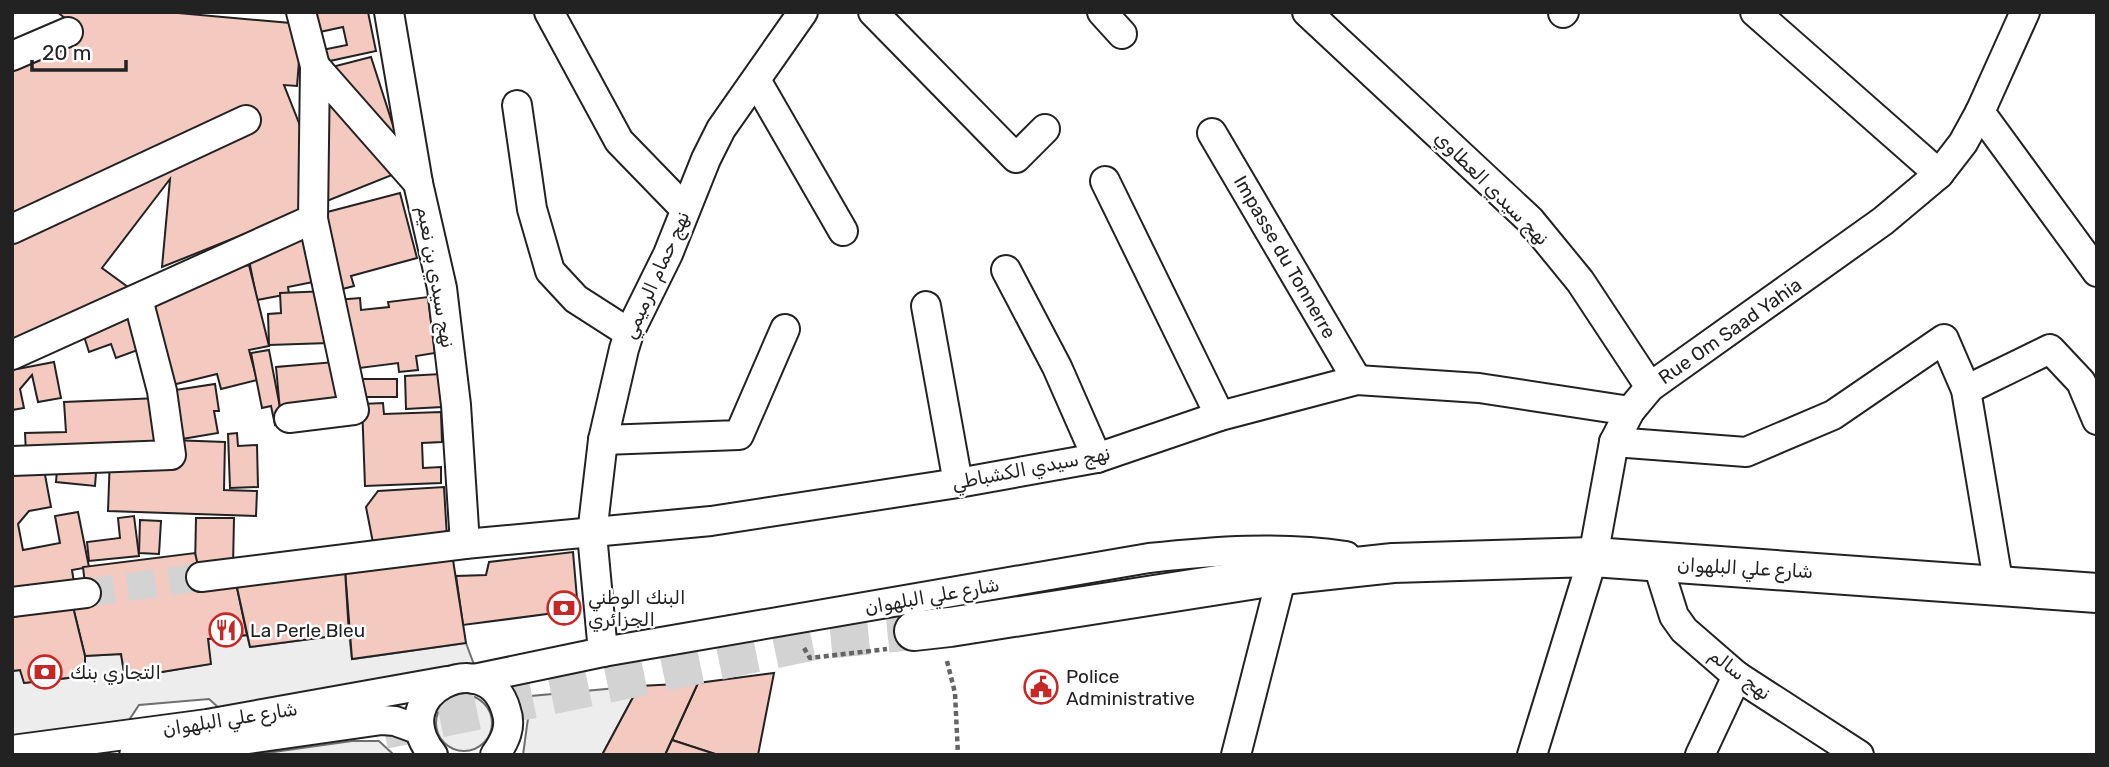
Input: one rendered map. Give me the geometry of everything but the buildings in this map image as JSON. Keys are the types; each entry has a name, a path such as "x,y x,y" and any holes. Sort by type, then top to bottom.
{"main road":[{"name":"شارع علي البلهوان","path":"902,640 1282,575 1393,564 1593,557 2097,593"}],"street":[{"path":"289,418 354,410 313,219 315,65 301,12"},
{"name":"نهج سيدي بن نعيم","path":"389,12 418,183 442,289 456,405 465,544"},
{"path":"549,12 619,141 685,209"},
{"name":"نهج حمام الرميمي","path":"603,652 592,534 603,440 629,333 668,254 721,129 803,12"},
{"path":"873,12 1016,158 1045,129"},
{"path":"1102,12 1122,34"},
{"name":"نهج سيدي العطاوي","path":"1307,12 1530,220 1580,281 1650,387"},
{"path":"1755,12 1939,174"},
{"name":"Rue Om Saad Yahia","path":"1532,755 1593,557 1614,442 1630,411 1650,387 1883,221 1939,174 1963,144 1980,112 2025,12"},
{"path":"12,56 68,32"},
{"path":"315,65 418,183"},
{"path":"756,80 843,231"},
{"path":"517,105 532,209 550,271 576,299 629,333"},
{"path":"1980,112 2097,272"},
{"path":"12,229 246,120"},
{"name":"Impasse du Tonnerre","path":"1212,133 1357,380"},
{"path":"1105,181 1220,416"},
{"path":"12,355 313,219"},
{"path":"1006,270 1057,368 1097,458"},
{"path":"12,461 171,455 162,391 138,299"},
{"path":"926,306 958,483"},
{"path":"603,440 739,435 785,329"},
{"path":"1614,442 1746,452 1833,415 1944,340 1966,390 1998,587"},
{"path":"1966,390 2050,349 2081,382 2097,420"},
{"name":"نهج سيدي الكشباطي","path":"201,578 465,544 710,521 958,483 1097,458 1220,416 1357,380 1479,388 1630,411"},
{"name":"شارع علي البلهوان","path":"12,750 207,724 461,680 603,652 1149,558 1210,551 1271,550 1333,554 1393,564"},
{"name":"نهج سالم","path":"1657,562 1674,616 1684,631 1737,676 1859,755"},
{"path":"1236,755 1282,575"},
{"path":"12,602 86,593"},
{"path":"1700,755 1737,676"},
{"path":"433,755 420,730 422,706 436,687 461,680 487,684 498,693 505,704 509,717 508,731 495,755"},
{"name":"شارع علي البلهوان","path":"134,755 382,720 395,721 420,730"}],"path":[{"path":"786,621 810,658 902,640"},
{"path":"945,655 955,693 958,755"}],"shaded area":[{"path":"349,634 352,659 466,643 476,670 219,708 209,699 139,705 129,720 12,736 12,671 20,670 25,683 85,676 85,656 121,654 125,678 210,664 208,639 247,635 250,647"},
{"path":"639,686 602,755 523,755 531,696"},
{"path":"464,695 475,697 484,703 490,712 490,734 484,743 475,749 464,751 453,749 444,743 438,734 436,723 438,712 444,703 453,697"},
{"path":"352,741 379,741 394,755 252,755"}],"tunnel":[{"path":"86,593 201,577"},
{"path":"384,730 815,641 914,631"}],"place":[{"name":"البنك الوطني الجزائري","path":"564,608"},
{"name":"La Perle Bleu","path":"226,630"},
{"name":"التجاري بنك","path":"45,672"},
{"name":"Police Administrative","path":"1041,687"}]}
